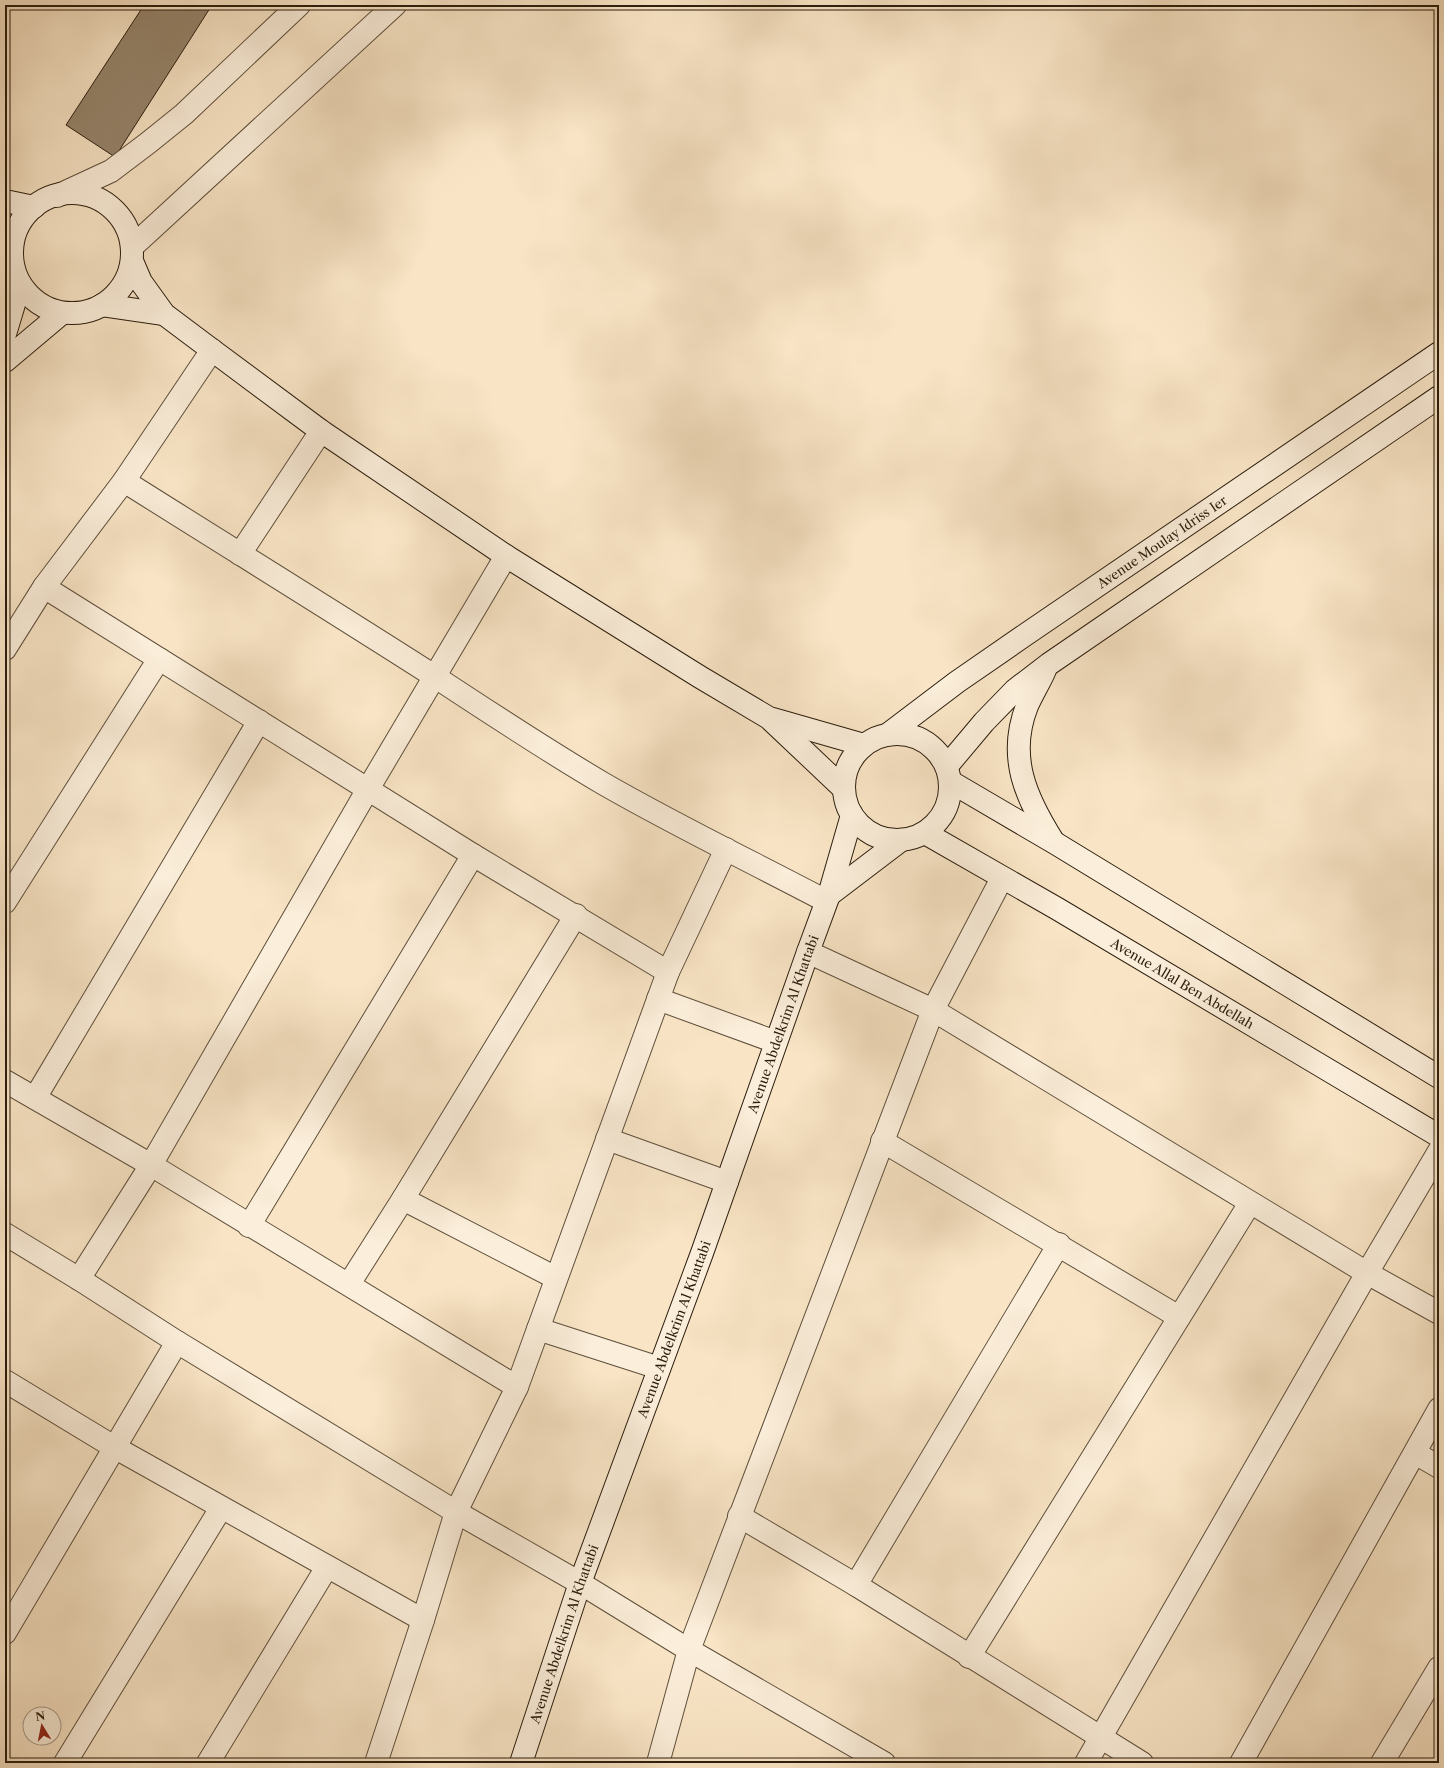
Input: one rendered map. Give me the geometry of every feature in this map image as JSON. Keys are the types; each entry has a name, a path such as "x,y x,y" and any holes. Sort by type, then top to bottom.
{"street":[{"path":"299,5 184,114 148,143 111,171 34,207 23,218 9,241 12,262 15,274 20,284 38,303 62,312 82,313 102,305 118,291 127,277 132,254 395,5"},
{"path":"57,196 83,194 107,204 124,223 141,282 164,314 321,431 506,556 700,677 769,718 844,789"},
{"path":"5,201 34,207"},
{"path":"5,334 20,284"},
{"path":"102,305 164,314"},
{"path":"5,361 62,312"},
{"path":"5,648 44,587 124,481 212,350"},
{"name":"Avenue Moulay Idriss Ier","path":"887,735 957,682 1439,353"},
{"path":"949,774 984,722 1015,690 1049,664 1439,397"},
{"path":"240,554 321,431"},
{"path":"124,481 434,677 506,725 604,784 678,826 828,898 900,840"},
{"path":"79,1279 151,1165 368,789 506,556"},
{"path":"44,587 473,855 576,915 668,972"},
{"path":"5,902 159,659"},
{"path":"1049,664 1027,706 1019,739 1018,757 1020,772 1027,793 1037,815 1055,843"},
{"path":"769,718 864,745"},
{"path":"35,1098 259,721"},
{"path":"902,734 916,737 929,744 939,754 949,774 949,802 940,820 925,833 914,839 900,840 881,838 864,829 847,807 844,789 845,776 849,764 864,745 875,738 887,735 902,734"},
{"path":"949,774 1055,843 1439,1077"},
{"name":"Avenue Abdelkrim Al Khattabi","path":"521,1763 580,1583 727,1182 828,898 852,815"},
{"name":"Avenue Allal Ben Abdellah","path":"925,833 1439,1136"},
{"path":"376,1763 423,1620 456,1512 517,1387 668,972 726,849"},
{"path":"249,1226 473,855"},
{"path":"658,1763 690,1650 882,1141 933,1010 1002,878"},
{"path":"349,1284 403,1199 576,915"},
{"path":"808,952 933,1010 1250,1203 1367,1273 1439,1313"},
{"path":"658,999 776,1042"},
{"path":"5,1080 151,1165 249,1226 349,1284 517,1387"},
{"path":"607,1139 727,1182"},
{"path":"882,1141 1059,1244 1180,1317"},
{"path":"1086,1763 1367,1273 1439,1151"},
{"path":"403,1199 556,1278"},
{"path":"969,1657 1250,1203"},
{"path":"5,1234 79,1279 177,1342 456,1512 580,1583 690,1650 884,1763"},
{"path":"856,1585 1059,1244"},
{"path":"538,1329 659,1368"},
{"path":"5,1633 177,1342"},
{"path":"6,1383 114,1448 423,1620"},
{"path":"1241,1763 1439,1409"},
{"path":"1415,1454 1439,1467"},
{"path":"65,1763 221,1508"},
{"path":"740,1516 856,1585 969,1657 1142,1763"},
{"path":"208,1763 327,1567"},
{"path":"1382,1763 1439,1668"}],"building":[{"path":"144,5 212,5 115,157 66,125"}]}
